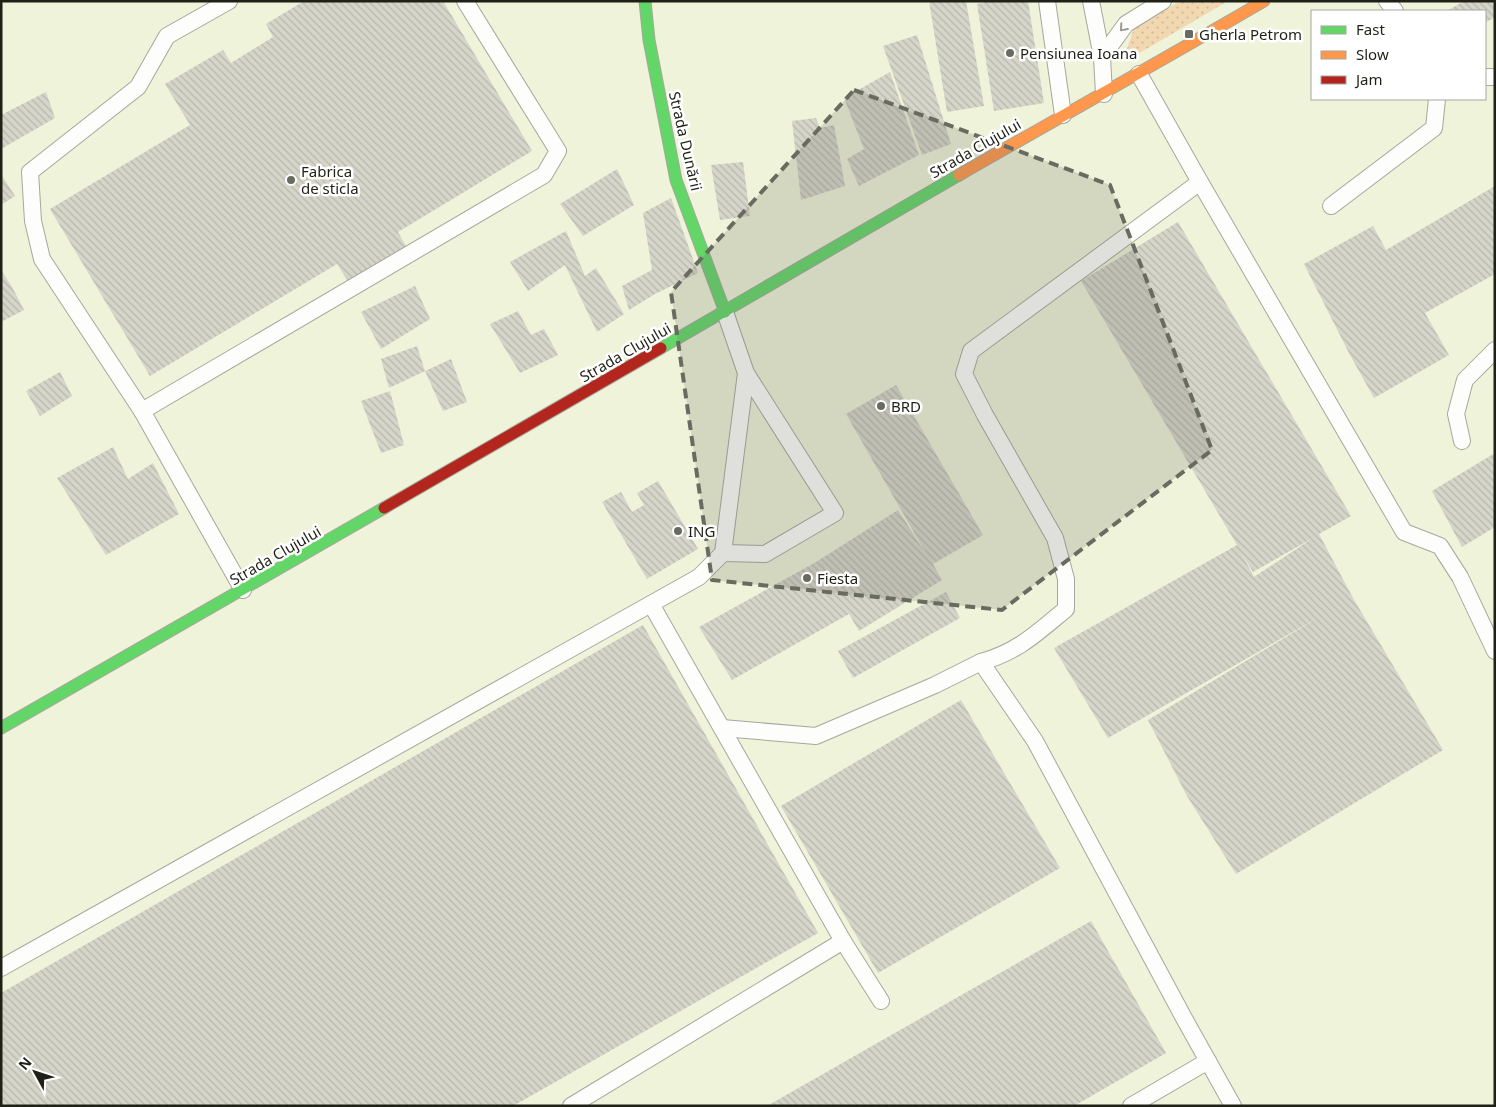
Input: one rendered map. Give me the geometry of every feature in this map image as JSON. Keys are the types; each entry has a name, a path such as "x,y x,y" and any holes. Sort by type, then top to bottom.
{"main road":[{"name":"Strada Dunării","path":"645,1 649,40 676,180 725,312"},
{"name":"Strada Clujului","path":"1,728 1264,1"}],"lane":[{"path":"229,1 167,36 138,87 30,172 32,221 42,258 142,411 243,590"},
{"path":"142,411 544,174 558,151 465,1"},
{"path":"1047,1 1063,115"},
{"path":"1091,1 1102,57 1104,94"},
{"path":"1102,57 1126,24 1164,1"},
{"path":"1139,74 1404,532 1440,546 1460,577 1495,651"},
{"path":"1331,206 1434,128 1437,100"},
{"path":"722,728 816,736 981,662 1000,657 1025,642 1066,609 1066,579 1055,538 985,415 964,374 971,351 1200,182"},
{"path":"723,553 765,554 835,513 746,373 725,312"},
{"path":"1462,441 1456,414 1465,380 1495,350"},
{"path":"1,968 699,577 723,553 746,373"},
{"path":"651,604 843,941 881,1001"},
{"path":"981,662 1035,741 1233,1106"},
{"path":"571,1106 843,941"},
{"path":"1131,1106 1208,1061"}],"highlighted area":[{"path":"854,90 1110,185 1212,450 1002,610 712,580 671,292"}],"shaded area":[{"path":"1,1 1495,1 1495,1106 1,1106"},
{"path":"1180,1 1228,1 1131,58 1126,52 1134,28"}],"building":[{"name":"Fabrica de sticla","path":"304,1 443,1 532,151 398,232 407,248 349,283 337,264 150,376 50,209 190,125 165,84 223,50 231,63 273,37 266,24"},
{"path":"929,1 966,1 984,106 947,112"},
{"name":"Pensiunea Ioana","path":"991,1 1028,1 1044,103 994,111 977,4"},
{"path":"1464,1 1495,1 1495,17 1486,22 1486,10 1449,10"},
{"path":"917,35 951,144 922,155 883,46"},
{"path":"890,72 919,155 859,186 847,159 864,149 844,98"},
{"path":"46,92 55,118 1,149 1,115"},
{"path":"816,118 820,128 834,125 845,186 801,200 792,121"},
{"path":"743,162 750,216 720,220 711,165"},
{"path":"617,169 634,205 583,236 560,204"},
{"path":"1,174 15,196 1,205"},
{"path":"1495,186 1495,274 1425,313 1449,355 1374,398 1304,264 1373,226 1386,250"},
{"path":"671,198 698,273 655,294 629,310 622,286 652,270 643,213"},
{"path":"1178,222 1351,516 1319,534 1353,598 1443,750 1236,874 1187,796 1148,720 1319,617 1108,738 1054,648 1237,545 1081,281","holes":["1313,538 1254,577 1242,554 1253,572"]},
{"path":"566,231 585,276 596,268 624,314 597,332 565,265 528,291 510,262"},
{"path":"1,270 24,310 1,322"},
{"path":"415,286 430,319 381,349 361,312"},
{"path":"518,311 531,335 544,329 558,355 520,373 490,324"},
{"path":"417,346 425,371 389,388 381,359"},
{"path":"451,359 467,402 443,411 425,371"},
{"path":"60,372 72,396 40,416 26,391"},
{"path":"896,385 983,535 933,564 942,580 859,631 849,614 732,680 699,627 816,562 898,510 927,555 846,414"},
{"path":"390,391 404,445 381,453 361,401"},
{"path":"113,447 128,479 153,463 179,514 106,555 57,478"},
{"path":"1495,453 1495,527 1462,547 1432,491"},
{"path":"658,481 698,549 647,579 602,502 621,492 632,512 644,505 637,493"},
{"path":"946,592 960,618 853,678 838,651"},
{"path":"643,625 818,933 513,1106 1,1106 1,993"},
{"path":"961,700 1060,868 878,973 781,806"},
{"path":"1091,921 1166,1053 1074,1106 767,1106"}],"traffic: fast":[{"path":"645,1 649,40 676,180 725,312"},
{"path":"661,348 959,175"},
{"path":"1,728 384,508"}],"traffic: slow":[{"path":"959,175 1264,1"}],"traffic: jam":[{"path":"384,508 661,348"}],"place":[{"name":"Gherla Petrom","path":"1189,34"},
{"name":"Pensiunea Ioana","path":"1010,53"},
{"name":"Fabrica de sticla","path":"291,180"},
{"name":"BRD","path":"881,406"},
{"name":"ING","path":"678,531"},
{"name":"Fiesta","path":"807,578"}]}
